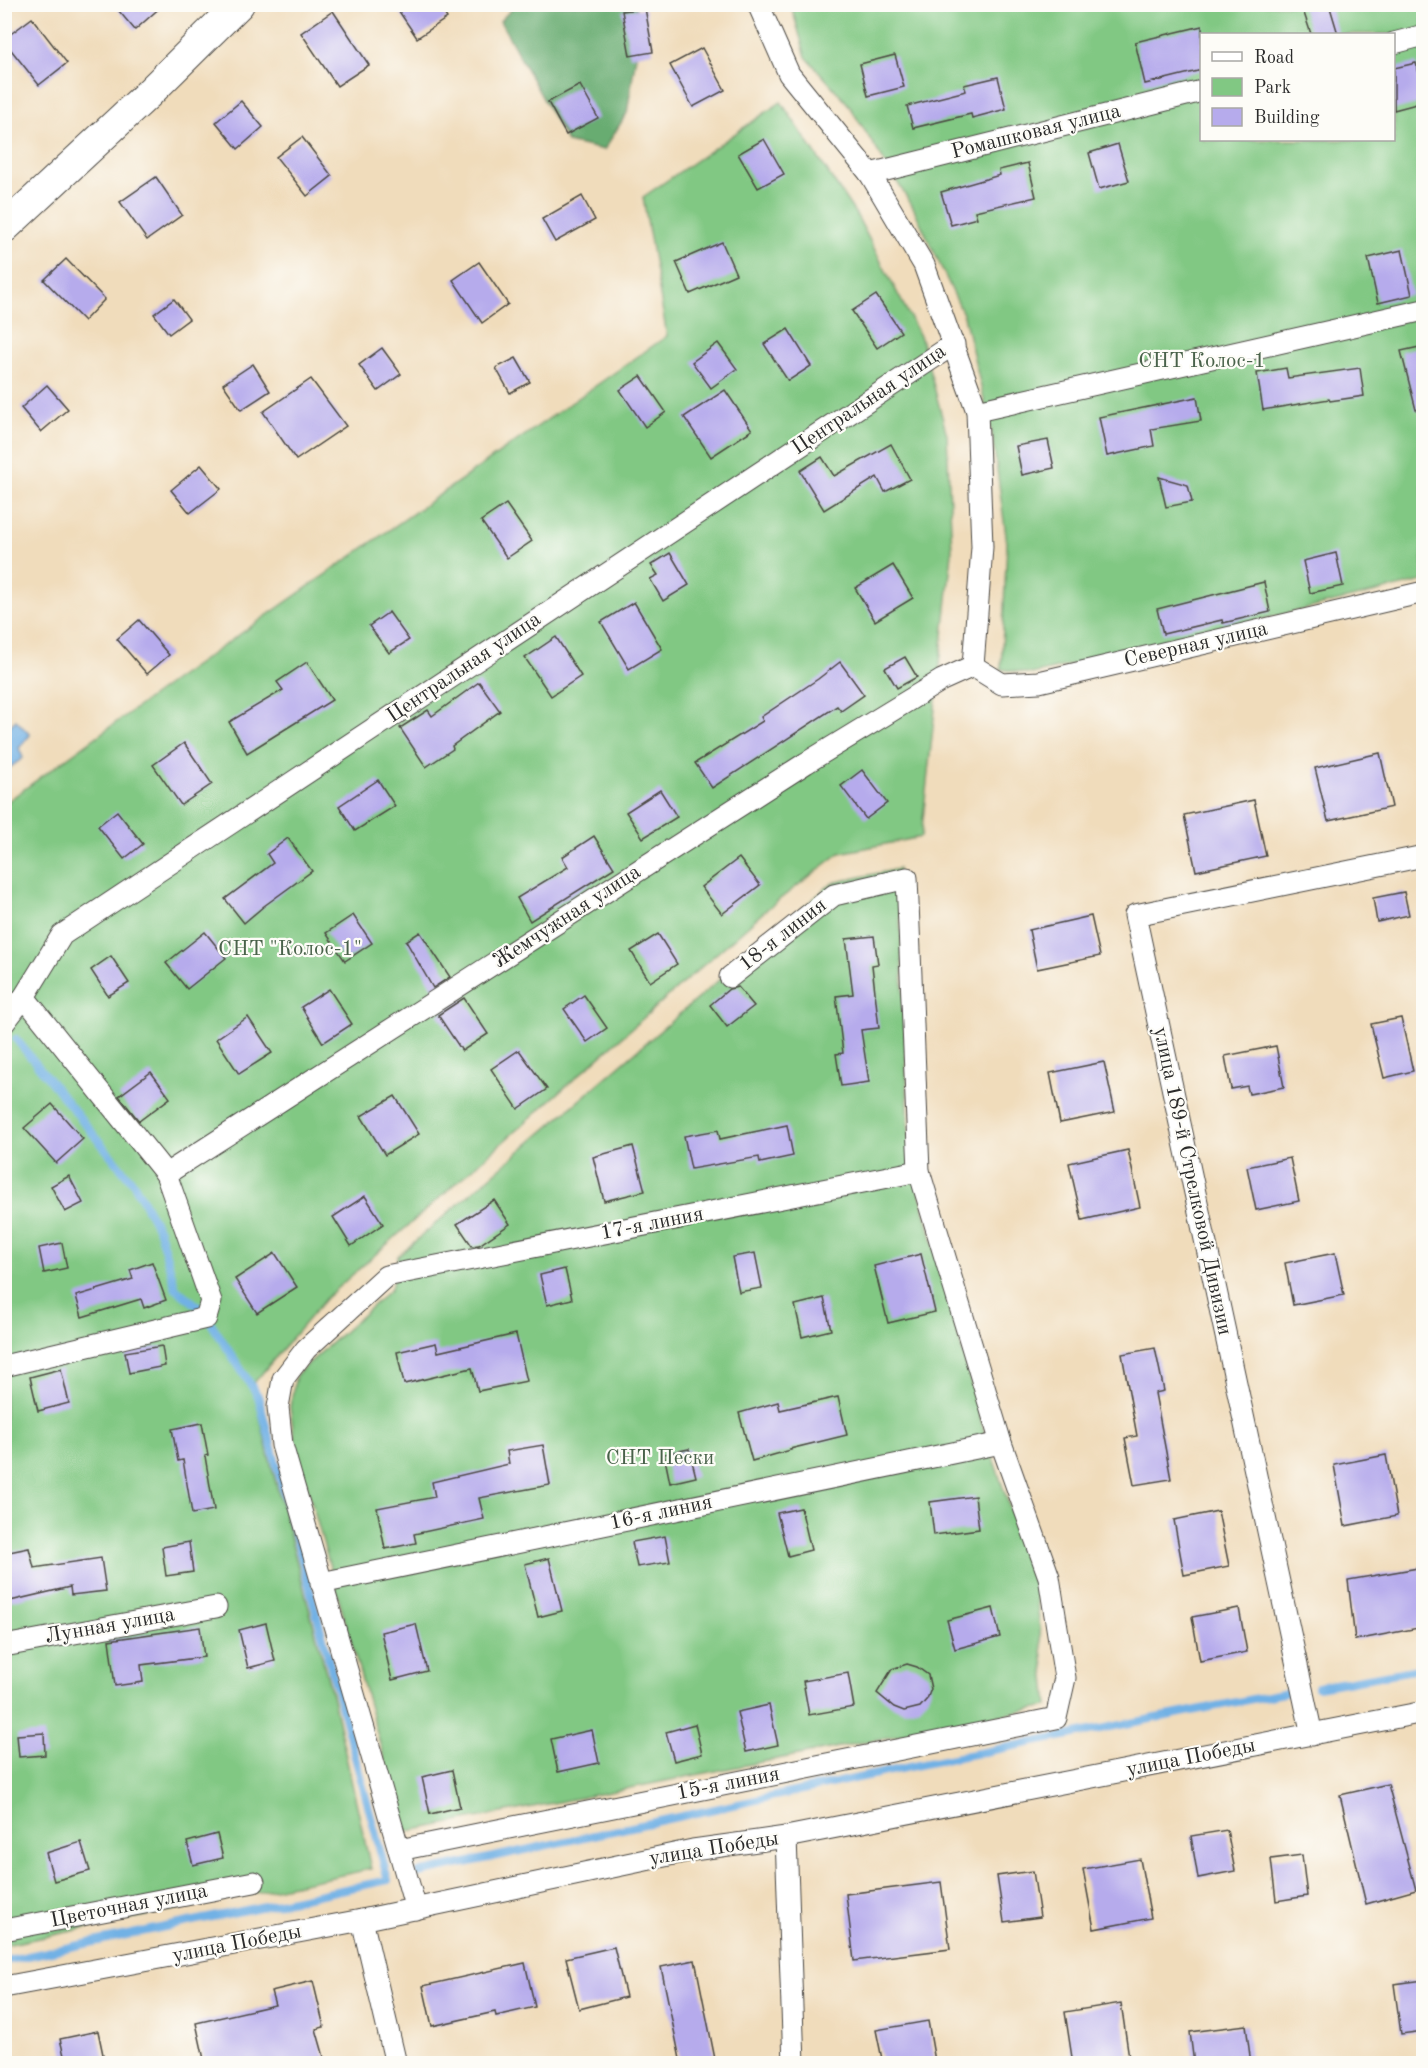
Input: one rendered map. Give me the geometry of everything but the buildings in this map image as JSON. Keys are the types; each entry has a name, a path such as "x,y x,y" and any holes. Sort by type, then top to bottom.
{"main road":[{"path":"4,228 147,95 239,4"}],"street":[{"name":"Центральная улица","path":"758,4 789,74 870,174 924,265 977,411 982,547 973,666"},
{"path":"1395,43 1424,35"},
{"name":"Ромашковая улица","path":"870,174 1200,92"},
{"path":"977,411 1424,310"},
{"name":"Центральная улица","path":"4,1023 24,997 62,935 954,344"},
{"name":"Северная улица","path":"973,666 1002,684 1039,682 1424,591"},
{"name":"Жемчужная улица","path":"166,1174 806,763 942,680 973,666"},
{"name":"улица 189-й Стрелковой Дивизии","path":"1312,1735 1135,915 1424,856"},
{"name":"18-я линия","path":"730,977 834,895 907,878 919,1171"},
{"path":"4,1366 206,1318 211,1300 166,1174 24,997"},
{"path":"919,1171 1001,1443"},
{"name":"17-я линия","path":"321,1584 282,1445 278,1407 283,1379 306,1348 386,1276 919,1171"},
{"name":"16-я линия","path":"321,1584 1001,1443"},
{"name":"15-я линия","path":"399,1850 1056,1718 1065,1678 1049,1577 1001,1443"},
{"path":"321,1584 416,1909"},
{"name":"Лунная улица","path":"4,1646 216,1607"},
{"name":"улица Победы","path":"4,1987 362,1920 693,1850 786,1837 1424,1712"},
{"path":"786,1837 795,2064"},
{"name":"Цветочная улица","path":"4,1930 254,1882"},
{"path":"362,1920 396,2064"}],"green space":[{"path":"516,5 636,5 638,43 627,113 604,150 567,142 500,21"},
{"name":"СНТ Колос-1","path":"791,5 1423,5 1423,581 1032,674 1001,669 1007,543 992,433 964,316 913,207 848,104 806,57"},
{"name":"СНТ \"Колос-1\"","path":"781,102 857,216 921,338 947,435 952,553 921,837 840,853 767,909 326,1298 253,1384 268,1453 333,1698 371,1869 5,1945 4,804 173,681 667,336 643,197"},
{"name":"СНТ Пески","path":"898,869 910,1157 982,1425 1035,1583 1048,1706 405,1832 296,1447 290,1407 296,1375 391,1289 398,1256 832,883"}],"water":[{"path":"16,720 30,735 19,748 23,758 5,771 5,730"}],"waterway":[{"path":"16,1039 134,1184 159,1231 176,1289 198,1306"},
{"path":"4,1961 388,1880 258,1396 211,1323"},
{"path":"1318,1687 1424,1668"},
{"path":"419,1873 923,1764 1288,1692"}]}
